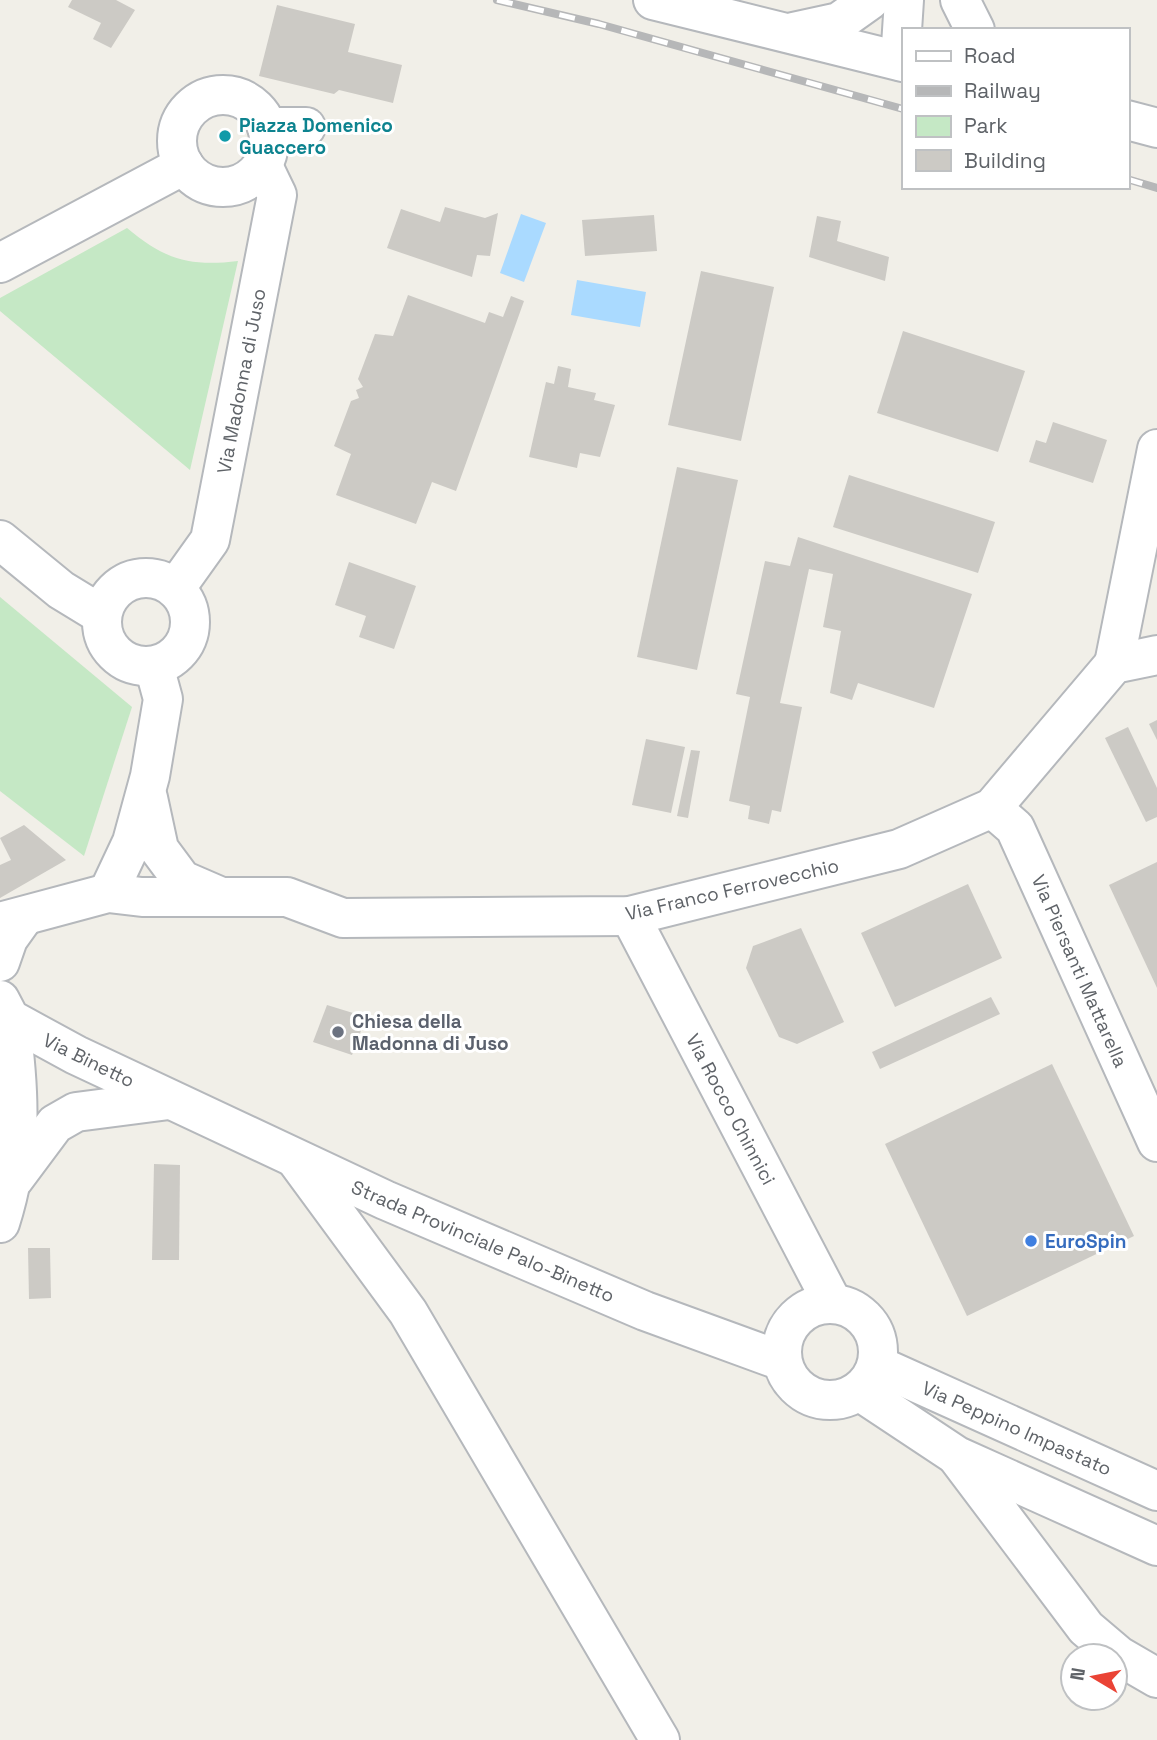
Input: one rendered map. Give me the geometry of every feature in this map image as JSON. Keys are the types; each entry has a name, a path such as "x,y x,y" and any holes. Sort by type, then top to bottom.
{"street":[{"path":"653,0 902,61"},
{"path":"788,33 839,22 870,0"},
{"path":"904,28 905,0"},
{"path":"944,28 952,0"},
{"path":"960,0 974,28"},
{"path":"220,95 242,99 260,113 267,127 268,153 263,166 252,178 238,185 223,187 207,184 194,177 178,150 177,135 192,107 204,99 220,95"},
{"path":"1129,121 1157,128"},
{"path":"267,127 306,127"},
{"path":"0,263 184,164"},
{"name":"Via Madonna di Juso","path":"175,589 210,540 277,195 263,166"},
{"path":"1157,449 1114,664 1157,655"},
{"path":"0,540 61,590 102,615"},
{"path":"151,578 175,589 188,610 188,634 176,654 154,666 130,664 119,658 104,639 102,615 114,591 125,583 151,578"},
{"name":"Via Franco Ferrovecchio","path":"108,893 142,897 287,897 343,918 630,916 899,849 992,808 1114,664"},
{"path":"0,962 12,920 108,893 132,842 147,789 163,699 154,666"},
{"path":"147,789 150,819 159,849 182,880 221,897"},
{"name":"Via Piersanti Mattarella","path":"992,808 1015,828 1157,1142"},
{"name":"Via Rocco Chinnici","path":"630,916 832,1303"},
{"path":"0,1223 14,1179 19,1083 5,1009"},
{"name":"Via Binetto","path":"5,1009 76,1055 180,1104"},
{"path":"14,1179 55,1124 76,1112 180,1104"},
{"name":"Strada Provinciale Palo-Binetto","path":"180,1104 295,1158 645,1311 782,1361"},
{"path":"295,1158 408,1312 660,1740"},
{"path":"832,1303 860,1312 870,1322 877,1336 868,1378 847,1398 820,1399 796,1385 782,1361 786,1332 794,1320 817,1304 832,1303"},
{"path":"868,1378 957,1456 1086,1628 1119,1656 1157,1678"},
{"name":"Via Peppino Impastato","path":"868,1378 1157,1491"},
{"path":"957,1456 1157,1546"}],"green space":[{"path":"127,228 153,247 178,258 205,263 238,261 190,470 0,311 0,298"},
{"path":"0,597 132,707 84,856 0,791"}],"water":[{"path":"521,214 546,223 524,282 500,273"},
{"path":"577,280 646,292 640,327 571,315"}],"building":[{"path":"72,0 116,0 135,10 111,48 93,39 101,23 68,7"},
{"path":"277,5 355,24 348,52 402,65 393,103 339,90 334,94 259,76"},
{"path":"445,207 485,218 498,213 490,256 477,255 472,277 387,248 401,209 440,222"},
{"path":"654,215 657,251 585,256 582,220"},
{"path":"817,216 841,221 837,241 889,257 885,281 809,257"},
{"path":"701,271 774,287 741,441 668,425"},
{"path":"408,295 485,323 489,312 503,317 511,296 524,301 456,491 432,482 416,524 336,495 351,454 334,446 351,401 359,398 356,390 363,387 358,379 375,334 393,336"},
{"path":"903,331 1025,371 998,452 877,413"},
{"path":"558,366 571,369 568,387 596,393 594,400 615,405 600,457 580,453 577,468 529,457 546,382 554,384"},
{"path":"1053,422 1107,440 1093,483 1029,462 1036,440 1046,443"},
{"path":"677,467 738,480 697,670 637,657"},
{"path":"849,475 995,522 978,573 833,527"},
{"path":"798,537 972,594 934,708 858,683 852,700 830,693 841,631 823,627 833,574 809,569 780,703 802,707 781,812 772,810 769,824 748,819 750,806 729,801 750,697 736,694 765,561 790,566"},
{"path":"349,562 416,586 394,649 359,637 366,616 335,605"},
{"path":"1157,720 1157,740 1149,724"},
{"path":"1128,727 1157,788 1157,817 1146,822 1105,738"},
{"path":"646,739 685,747 671,813 632,805"},
{"path":"691,750 700,751 688,818 677,816"},
{"path":"24,825 66,860 0,898 0,865 11,860 0,838"},
{"path":"1157,862 1157,988 1109,885"},
{"path":"968,884 1002,958 895,1007 861,933"},
{"path":"801,928 844,1022 797,1044 779,1037 746,968 753,946"},
{"path":"991,997 1000,1014 880,1069 872,1052"},
{"name":"Chiesa della Madonna di Juso","path":"327,1005 366,1017 352,1055 313,1042"},
{"path":"1052,1064 1134,1236 967,1316 885,1144"},
{"path":"154,1164 180,1165 179,1260 152,1260"},
{"path":"28,1248 50,1248 51,1298 29,1299"}],"railway":[{"path":"497,0 599,24 902,109"},
{"path":"1129,180 1157,188"}],"place":[{"name":"Piazza Domenico Guaccero","path":"225,136"},
{"name":"Chiesa della Madonna di Juso","path":"338,1032"},
{"name":"EuroSpin","path":"1031,1241"}]}
